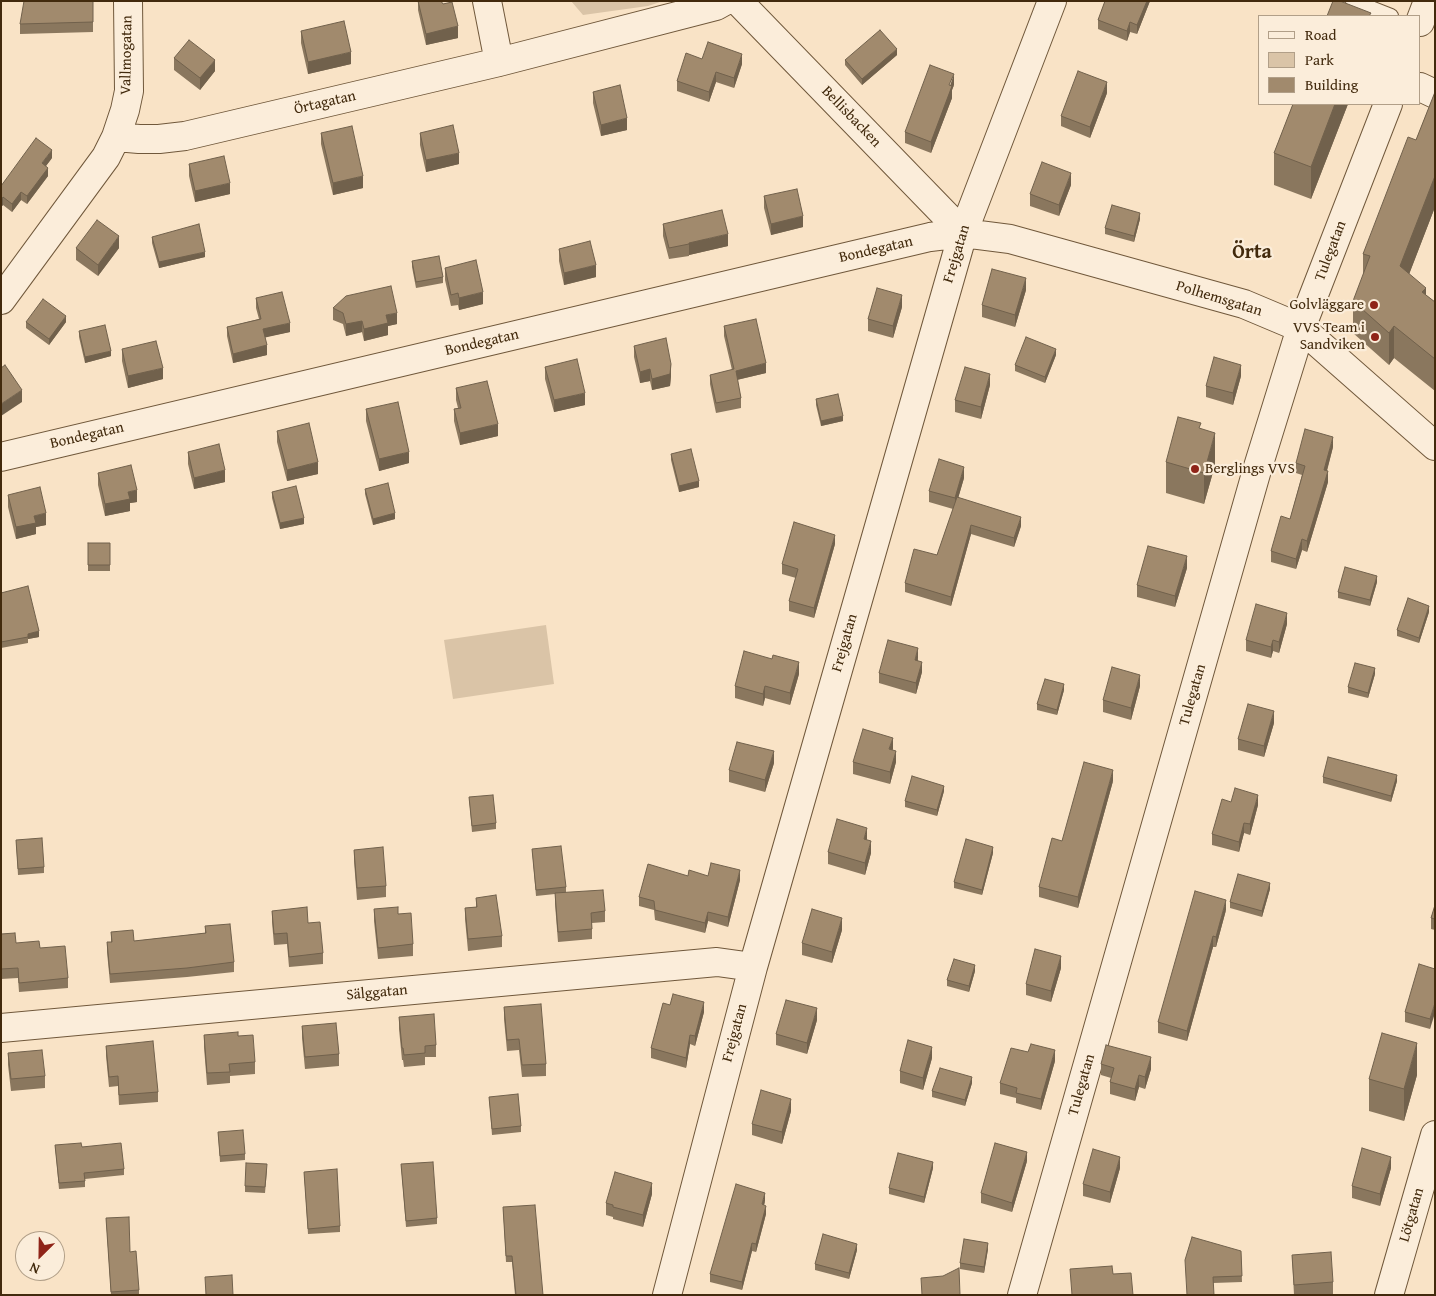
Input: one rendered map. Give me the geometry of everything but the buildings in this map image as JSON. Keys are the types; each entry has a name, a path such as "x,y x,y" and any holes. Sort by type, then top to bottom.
{"street":[{"name":"Vallmogatan","path":"116,137 126,110 129,91 128,1"},
{"path":"487,1 499,62"},
{"name":"Örtagatan","path":"116,137 153,139 185,136 499,62 716,6 725,1"},
{"name":"Bellisbacken","path":"738,1 962,233"},
{"name":"Frejgatan","path":"667,1295 753,967 962,233 1052,1"},
{"path":"1421,19 1428,1"},
{"path":"1421,88 1435,94"},
{"name":"Tulegatan","path":"1022,1295 1257,470 1301,328 1388,105"},
{"path":"1,300 106,157 116,137"},
{"name":"Polhemsgatan","path":"962,233 1010,239 1216,296 1244,304 1301,328 1435,446"},
{"name":"Bondegatan","path":"1,457 920,239 962,233"},
{"name":"Sälggatan","path":"1,1028 717,962 753,967"},
{"name":"Lötgatan","path":"1389,1295 1435,1135"}],"lane":[{"path":"1353,1 1388,15"}],"green space":[{"path":"571,1 663,1 648,6 583,15"},
{"path":"546,625 554,684 453,699 444,640"}],"place":[{"name":"Golvläggare","path":"1374,305"},
{"name":"VVS Team i Sandviken","path":"1375,337"},
{"name":"Berglings VVS","path":"1195,469"}],"district":[{"name":"Örta","path":"1252,253"}]}
